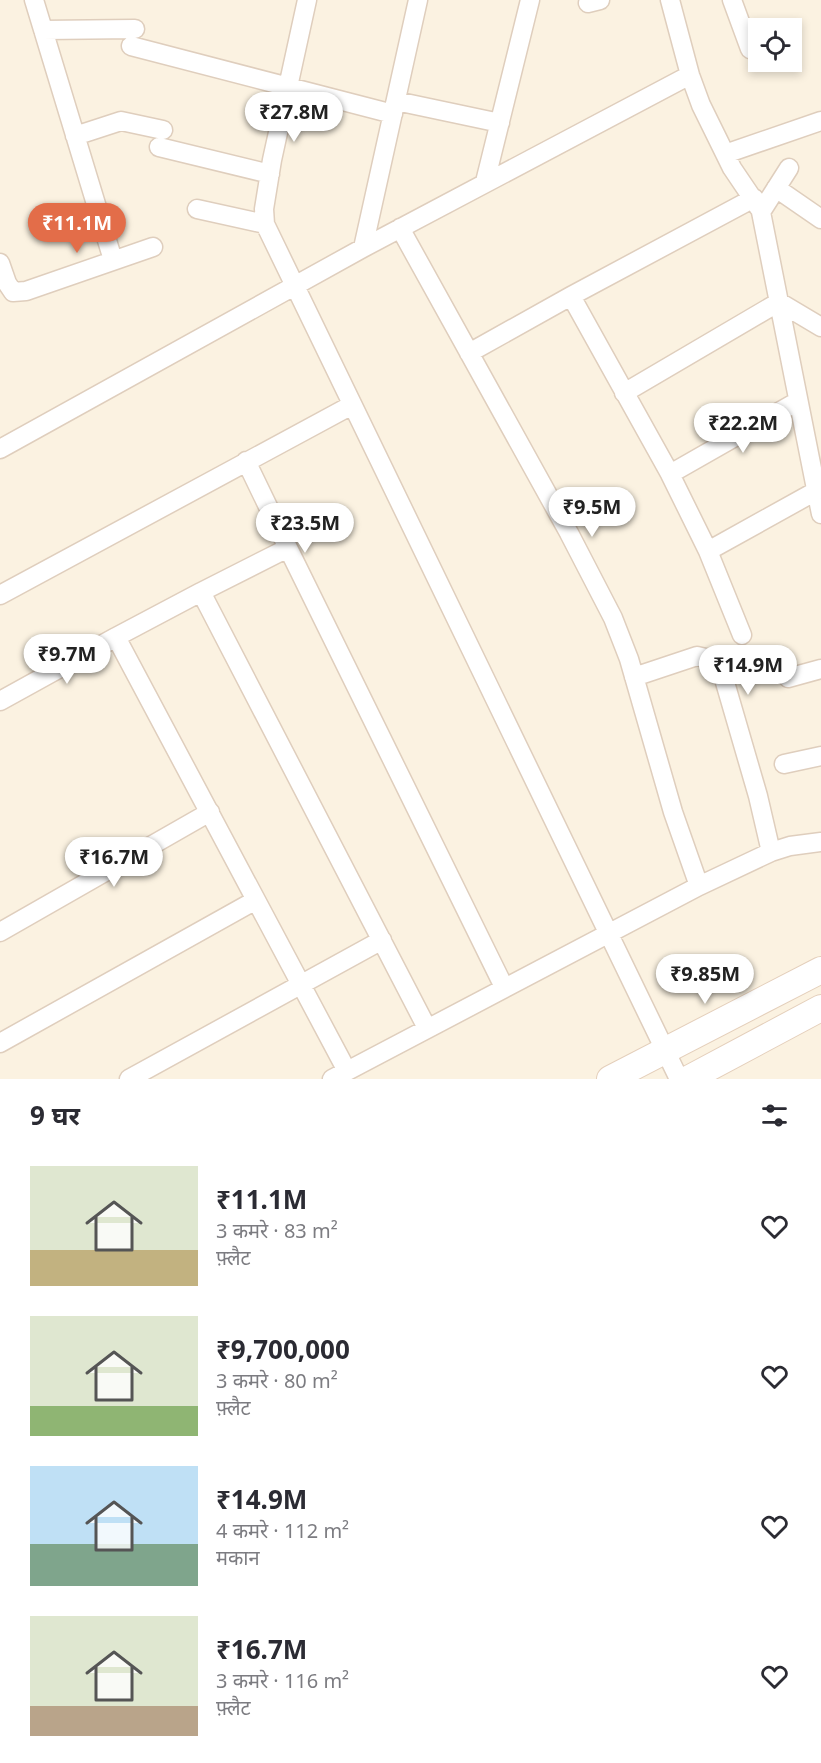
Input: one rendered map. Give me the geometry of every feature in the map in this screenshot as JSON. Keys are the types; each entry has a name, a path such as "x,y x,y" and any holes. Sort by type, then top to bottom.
{"street":[{"path":"34,0 113,260"},
{"path":"307,0 272,160 264,209 264,224 679,1079"},
{"path":"363,248 418,0"},
{"path":"485,182 530,0"},
{"path":"670,0 690,75 732,168 757,205 780,302 798,401 813,432 816,491 821,514"},
{"path":"732,0 748,44"},
{"path":"43,30 133,38 288,87 395,107 500,123"},
{"path":"0,449 363,248 690,75"},
{"path":"75,136 121,121 161,139 270,174"},
{"path":"725,154 821,121"},
{"path":"469,353 571,296 757,205 776,188 789,168"},
{"path":"776,188 821,219"},
{"path":"197,209 264,224"},
{"path":"400,228 614,618 634,677 673,812 699,885"},
{"path":"0,263 7,283 14,292 26,291 153,247"},
{"path":"571,296 670,474 708,551 742,635"},
{"path":"780,302 821,327"},
{"path":"624,393 780,302"},
{"path":"670,474 798,401"},
{"path":"0,595 352,405"},
{"path":"246,461 504,987"},
{"path":"708,551 816,491"},
{"path":"0,701 201,592 288,548"},
{"path":"201,592 427,1028"},
{"path":"116,638 302,984 339,1075 699,885 771,852 790,846 821,842"},
{"path":"634,677 698,656 710,659 722,672 758,796 771,852"},
{"path":"788,678 821,669"},
{"path":"784,764 821,756"},
{"path":"0,932 210,812"},
{"path":"0,1043 256,900"},
{"path":"129,1079 382,940"},
{"path":"610,1079 821,969"},
{"path":"688,1079 821,1008"}]}
